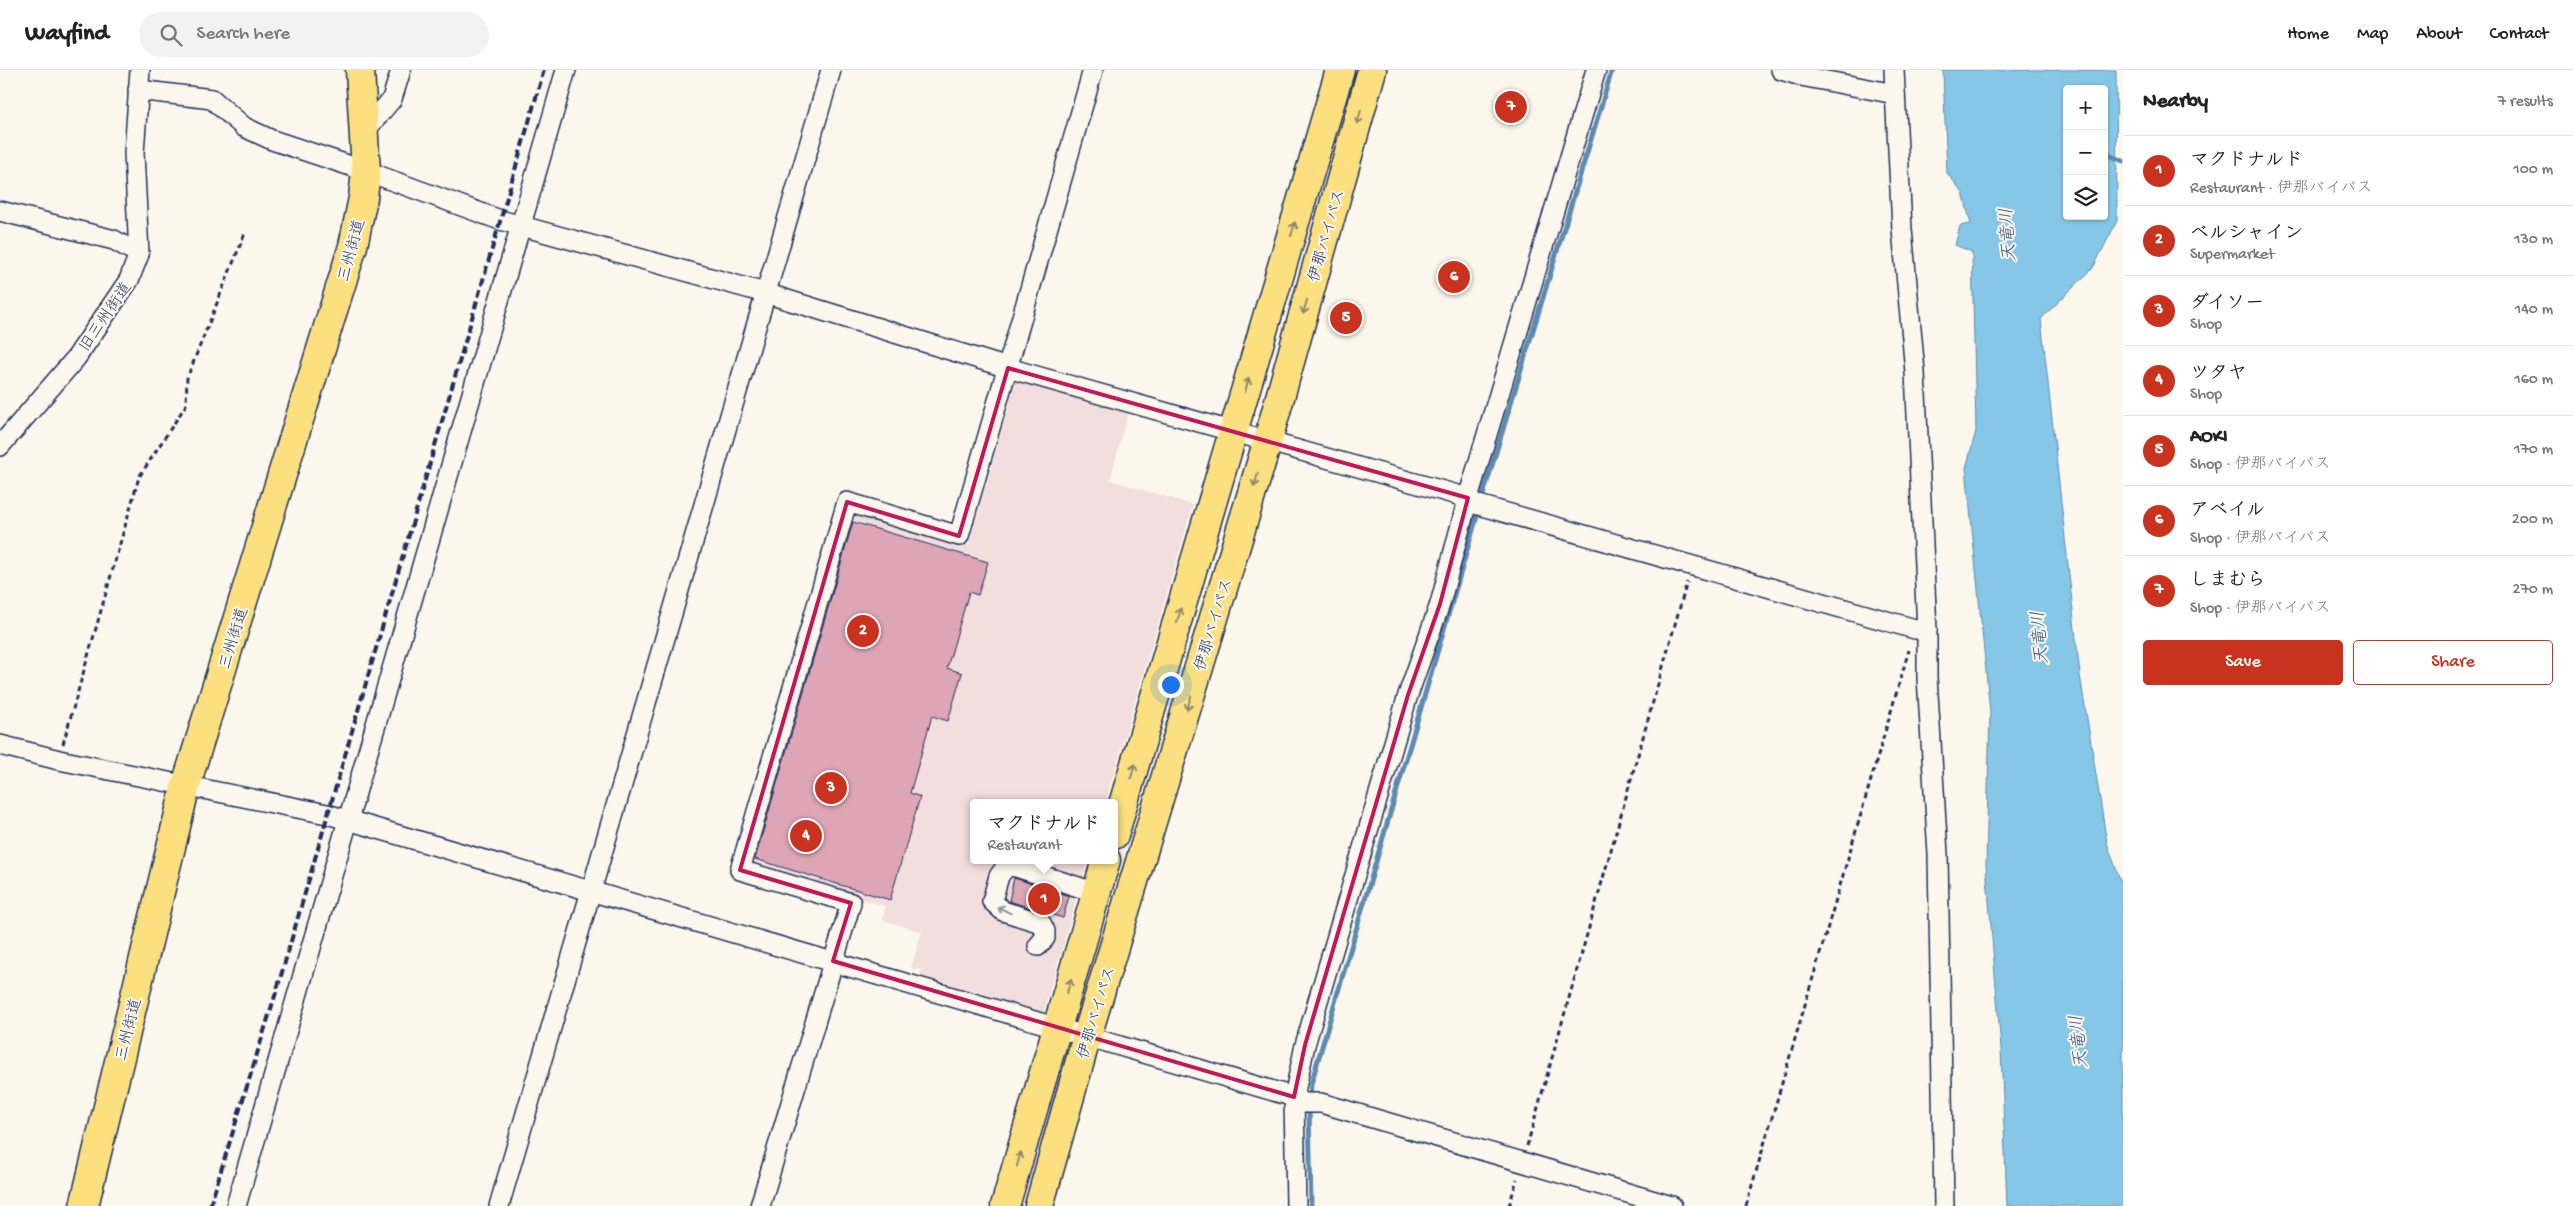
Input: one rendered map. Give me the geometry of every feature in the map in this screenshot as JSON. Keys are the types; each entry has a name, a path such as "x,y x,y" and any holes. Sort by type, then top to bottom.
{"highway":[{"name":"三州街道","path":"84,1206 186,785 353,246 363,198 366,171 360,70"},
{"name":"伊那バイパス","path":"1118,820 1340,70"},
{"name":"伊那バイパス","path":"1039,1206 1087,1036 1268,440 1372,70"},
{"name":"伊那バイパス","path":"1006,1206 1105,864"}],"street":[{"name":"旧三州街道","path":"0,446 76,358 129,280 138,254 134,153 140,70"},
{"path":"365,131 392,99 401,70"},
{"path":"236,1206 566,70"},
{"path":"499,1206 831,70"},
{"path":"760,1206 851,903 740,870 847,502 959,536 1093,70"},
{"path":"1296,1206 1306,1101 1305,1045 1408,695 1440,604 1468,498 1596,70"},
{"path":"1781,70 1801,76 1895,94"},
{"path":"1894,70 1902,229 1915,372 1921,629 1927,677 1938,854 1944,1206"},
{"path":"138,90 212,99 244,127 272,140 521,226 765,293 1008,368 1468,498 1475,504 1921,629"},
{"path":"0,211 114,240 138,254"},
{"path":"0,745 59,760 348,820 1057,1026 1306,1101 1672,1206"},
{"path":"1038,946 1045,938 1045,930 1041,923 1003,911 992,901 998,876 1005,868 1013,866 1097,893"}],"path":[{"path":"59,760 139,477 186,406 187,378 245,233"},
{"path":"1509,1206 1692,565"},
{"path":"1746,1206 1921,629"}],"highlighted area":[{"path":"1008,368 1468,498 1440,604 1408,695 1305,1045 1294,1097 833,961 851,903 740,870 847,502 959,536"}],"shaded area":[{"path":"1016,380 1128,413 1110,480 1193,505 1106,799 970,799 970,864 1087,864 1043,1013 919,978 922,970 911,968 922,932 883,920 885,906 761,869 752,863 750,857 849,520 862,515 969,545"}],"water":[{"name":"天竜川","path":"1943,70 2116,70 2117,221 2093,268 2041,319 2080,675 2107,843 2123,888 2123,1206 2007,1206 2001,1048 1986,865 1990,712 1966,468 1976,431 1972,252 1955,245 1960,226 1971,224 1963,193 1947,173"}],"building":[{"path":"853,522 988,562 978,595 969,592 947,668 962,673 948,721 932,716 910,793 920,797 890,900 755,859"},
{"path":"1014,878 1069,896 1063,918 1009,901"}],"waterway":[{"path":"1483,495 1612,70"},
{"path":"2108,155 2123,161"},
{"path":"1310,1099 1311,1084 1477,516"},
{"path":"1309,1107 1311,1206"}],"railway":[{"path":"210,1206 278,986 544,70"}],"place":[{"name":"しまむら","path":"1511,107"},
{"name":"アベイル","path":"1454,277"},
{"name":"AOKI","path":"1346,318"},
{"name":"ベルシャイン","path":"863,631"},
{"name":"ダイソー","path":"831,788"},
{"name":"ツタヤ","path":"806,836"},
{"name":"マクドナルド","path":"1044,899"}]}
